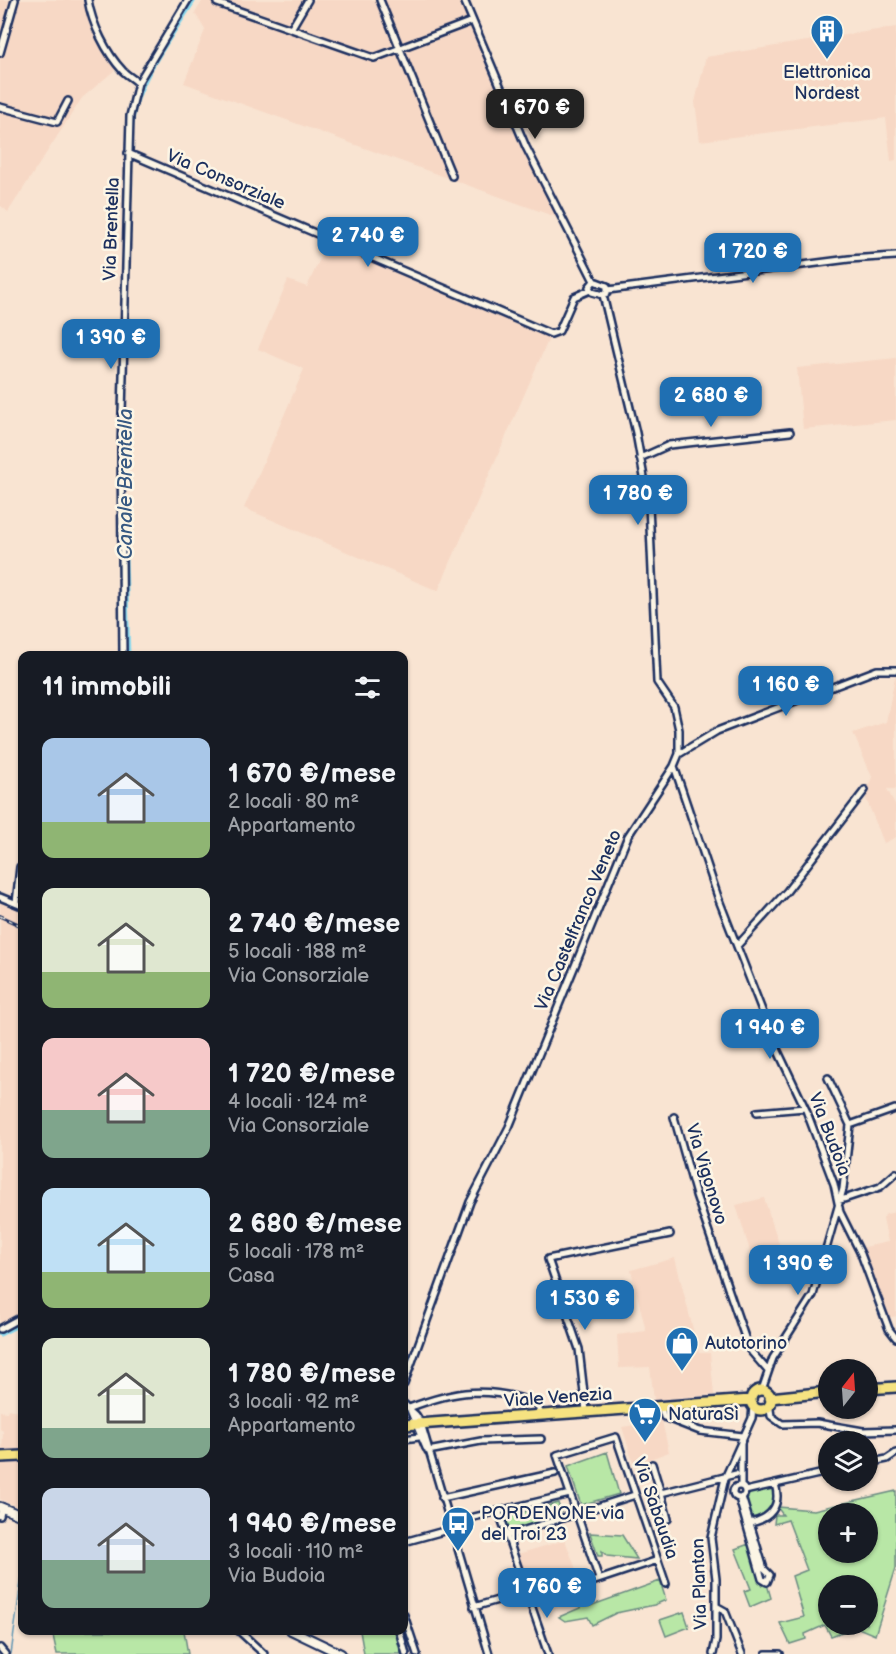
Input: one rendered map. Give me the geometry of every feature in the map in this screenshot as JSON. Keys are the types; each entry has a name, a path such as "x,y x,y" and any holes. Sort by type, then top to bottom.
{"main road":[{"path":"878,1388 896,1387"},
{"path":"752,1403 754,1392 762,1390 770,1401"},
{"name":"Viale Venezia","path":"408,1425 661,1407 752,1403 761,1409 770,1401 818,1394"},
{"path":"0,1457 18,1456"},
{"path":"0,1510 18,1515"},
{"path":"301,1635 341,1654"}],"street":[{"path":"0,53 15,0"},
{"path":"88,0 96,29 115,61 128,76 138,83"},
{"name":"Via Brentella","path":"123,651 121,450 130,116 138,83 188,0"},
{"path":"291,29 308,0"},
{"path":"380,0 452,176"},
{"path":"464,0 526,147 594,281 606,285 608,290"},
{"path":"217,3 374,58 472,21"},
{"path":"0,107 57,122 68,101"},
{"name":"Via Consorziale","path":"128,153 551,334 559,331 574,297 590,290"},
{"path":"594,281 589,285 590,290 603,295 608,290 849,259 896,256"},
{"name":"Via Castelfranco Veneto","path":"408,1373 470,1202 508,1127 628,836 674,766 679,754 679,730 674,707 657,682 650,528 640,458 603,295"},
{"path":"640,458 669,445 685,442 790,432"},
{"path":"679,754 717,731 793,701 877,670 896,670"},
{"name":"Via Budoia","path":"674,766 689,816 737,945 777,1049 805,1108 838,1200 840,1212 861,1254 878,1302 896,1338"},
{"path":"737,945 787,891 865,790"},
{"path":"0,897 18,904"},
{"path":"762,1390 773,1358 813,1294 843,1189 850,1125 828,1078"},
{"path":"757,1112 805,1108"},
{"path":"850,1125 896,1108"},
{"name":"Via Vigonovo","path":"674,1117 696,1195 745,1338 749,1348 768,1371"},
{"name":"Via Budoia","path":"838,1200 880,1187 896,1173"},
{"path":"586,1411 579,1349 548,1259 670,1234"},
{"path":"562,1302 617,1290"},
{"path":"0,1329 18,1319"},
{"path":"408,1405 438,1396 479,1390 531,1401 538,1405 541,1414"},
{"path":"770,1401 771,1416 777,1423 817,1423 863,1431 896,1430"},
{"name":"Via Planton","path":"713,1654 716,1579 711,1538 724,1478 752,1418 752,1403"},
{"path":"661,1407 664,1417 684,1427 742,1437 741,1488 740,1498 762,1580 767,1582 770,1575 764,1569 740,1498 733,1492 741,1488 775,1484 818,1474"},
{"path":"408,1409 428,1451 489,1654"},
{"path":"417,1424 419,1437 428,1451"},
{"path":"887,1431 896,1437"},
{"path":"408,1438 419,1437"},
{"name":"Via Sabaudia","path":"570,1494 557,1455 616,1437 666,1584"},
{"path":"428,1451 481,1441 541,1439"},
{"path":"878,1461 887,1459 896,1453"},
{"path":"732,1458 741,1488"},
{"path":"652,1464 668,1519"},
{"path":"442,1498 555,1473"},
{"path":"661,1493 736,1474"},
{"path":"750,1523 766,1518 774,1510 777,1497 775,1484"},
{"path":"408,1541 450,1526 570,1494 599,1579"},
{"path":"506,1536 636,1495"},
{"path":"499,1512 548,1654"},
{"path":"529,1603 658,1560"},
{"path":"474,1607 525,1592"},
{"path":"716,1606 725,1611 742,1654"},
{"path":"408,1627 417,1654"},
{"path":"243,1635 264,1654"},
{"path":"400,1635 406,1654"},
{"path":"0,1648 5,1654"},
{"path":"766,1654 780,1654"}],"shaded area":[{"path":"0,0 82,0 96,34 116,69 82,98 8,212 0,205"},
{"path":"203,0 461,0 520,142 556,217 184,83 205,30 195,13"},
{"path":"896,27 896,160 891,161 886,118 700,141 695,102 706,57"},
{"path":"328,241 550,336 438,591 244,508 304,369 258,349 288,280 307,287"},
{"path":"896,358 896,420 803,429 797,368"},
{"path":"896,672 896,789 887,789 896,806 896,837 884,843 865,796 872,777 853,733 886,722"},
{"path":"0,901 18,908 18,1317 0,1327"},
{"path":"764,1198 781,1250 768,1259 754,1264 736,1205"},
{"path":"896,1212 896,1316 888,1318 860,1248 888,1242 883,1218 886,1214"},
{"path":"675,1258 699,1353 710,1353 714,1395 654,1400 650,1367 619,1368 617,1335 646,1331 631,1270"},
{"path":"8,1409 18,1411 18,1455 2,1456 3,1431 0,1429 0,1411 7,1412"},
{"path":"662,1421 669,1452 634,1465 622,1427"},
{"path":"18,1457 18,1507 0,1499 0,1459"},
{"path":"565,1540 580,1580 532,1596 518,1554"}],"green space":[{"path":"607,1452 619,1494 581,1505 568,1466"},
{"path":"772,1487 773,1499 770,1509 763,1516 751,1520 743,1498 747,1492"},
{"path":"896,1491 896,1568 878,1625 878,1575 818,1575 818,1628 805,1634 806,1639 790,1644 780,1623 804,1617 792,1576 807,1570 788,1520 774,1524 775,1515 783,1515 777,1507 818,1509 818,1563 878,1563 878,1503 844,1503"},
{"path":"558,1503 562,1516 509,1530 506,1521 508,1512 509,1516"},
{"path":"590,1533 622,1535 637,1559 607,1556 602,1551 602,1556 598,1556"},
{"path":"749,1544 762,1585 767,1584 771,1598 750,1607 744,1591 751,1589 735,1549"},
{"path":"660,1581 666,1600 654,1605 616,1613 592,1625 588,1617 565,1621 559,1617 580,1608 581,1604 590,1606"},
{"path":"684,1612 689,1627 666,1636 660,1620"},
{"path":"53,1635 185,1635 188,1654 57,1654"},
{"path":"361,1635 396,1635 401,1654 364,1654"}],"waterway":[{"name":"Canale Brentella","path":"132,124 134,108 147,76 194,0"},
{"name":"Canale Brentella","path":"124,524 128,651"},
{"name":"Canale Brentella","path":"0,1334 18,1325"},
{"path":"11,1654 18,1604"}],"railway":[{"path":"0,916 18,924"}],"place":[{"name":"Elettronica Nordest","path":"827,60"},
{"name":"Autotorino","path":"682,1372"},
{"name":"NaturaSì","path":"645,1443"},
{"name":"PORDENONE via del Troi 23","path":"458,1552"}]}
